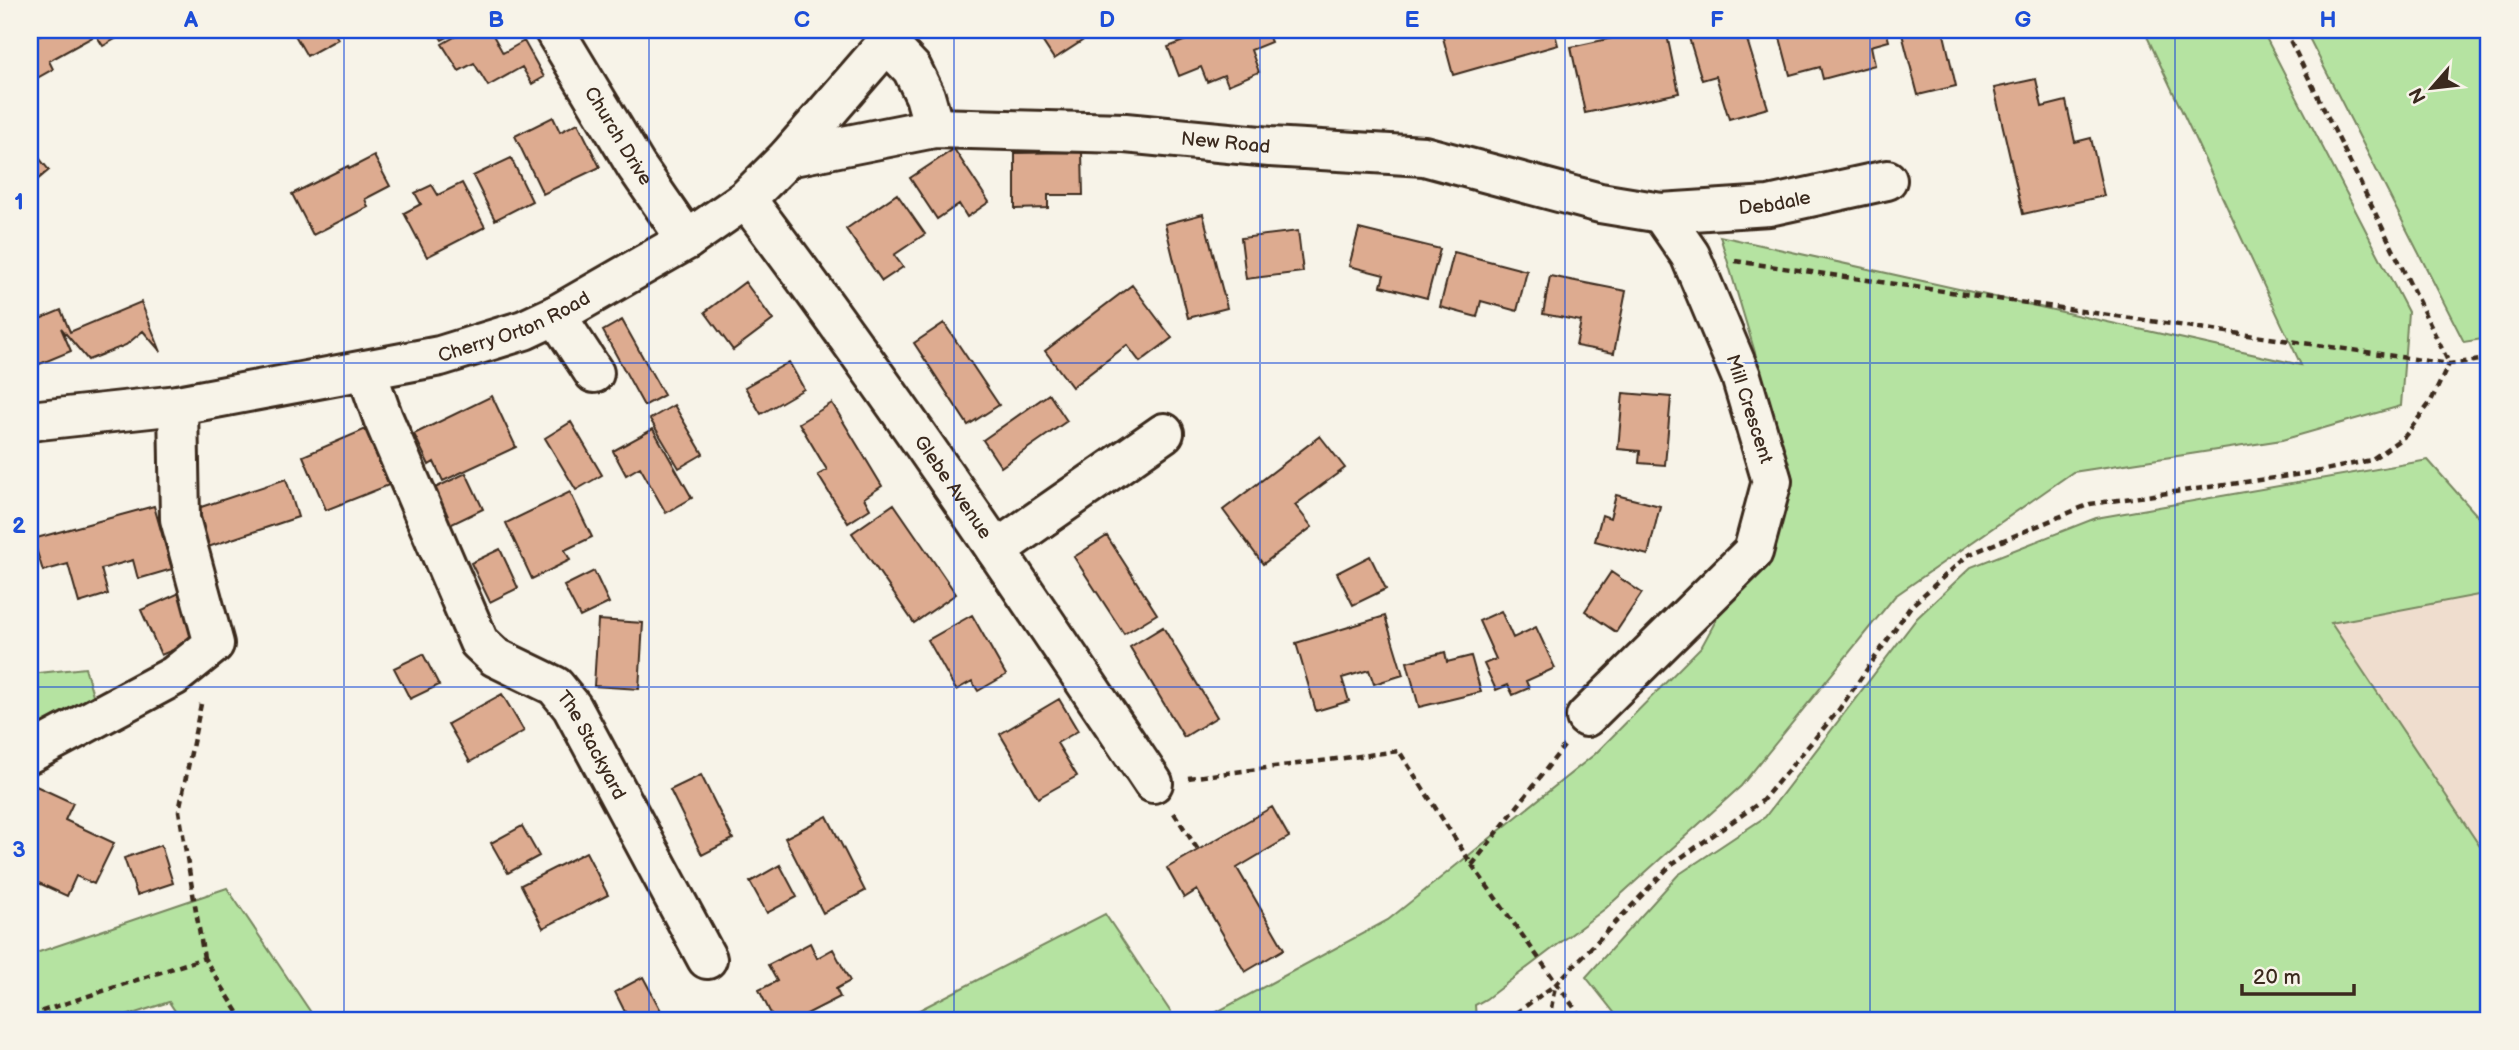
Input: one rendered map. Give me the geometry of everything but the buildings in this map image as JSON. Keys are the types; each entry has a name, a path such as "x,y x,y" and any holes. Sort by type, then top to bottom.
{"street":[{"name":"Church Drive","path":"554,30 636,166 687,240"},
{"name":"Cherry Orton Road","path":"30,421 178,405 440,356 524,330 556,315 687,240 746,199 788,157 893,36"},
{"path":"893,36 925,96 934,128"},
{"name":"New Road","path":"788,157 934,128 1125,133 1270,147 1424,156 1600,203 1661,213"},
{"name":"Debdale","path":"1661,213 1769,206 1887,180"},
{"name":"Glebe Avenue","path":"746,199 807,279 996,550 1153,783"},
{"name":"Mill Crescent","path":"1586,717 1754,552 1772,481 1741,376 1690,255 1661,213"},
{"path":"556,315 594,373"},
{"name":"The Stackyard","path":"366,370 383,418 479,642 495,657 555,686 572,707 707,959"},
{"path":"30,753 174,676 214,644 180,519 178,405"},
{"path":"996,550 1164,433"}],"path":[{"path":"2285,30 2449,364"},
{"path":"1690,255 2449,364 2489,359"},
{"path":"1506,1020 1555,985 1672,864 1762,801 1838,711 1911,606 1968,555 2090,504 2316,472 2371,460 2405,436 2430,402 2449,364"},
{"path":"214,644 179,811 204,958 243,1020"},
{"path":"1472,865 1586,717"},
{"path":"1153,783 1399,751 1472,865 1555,985 1583,1020"},
{"path":"30,1015 204,958"},
{"path":"1549,1020 1555,985"}],"shaded area":[{"path":"2489,593 2489,860 2330,623"}],"green space":[{"path":"2144,30 2262,30 2408,312 2401,406 2282,440 2073,472 1895,596 1741,786 1606,908 1475,1005 1476,1020 1202,1020 1388,920 1595,754 1702,646 1793,479 1720,236 2301,365"},
{"path":"2305,30 2489,30 2489,338 2464,342"},
{"path":"2428,460 2489,529 2489,593 2331,623 2489,860 2489,1020 1620,1020 1586,977 1678,875 1765,817 1917,618 1971,567 2096,518"},
{"path":"85,668 96,705 30,742 30,674"},
{"path":"227,888 316,1020 181,1020 169,1002 114,1020 30,1020 30,955"},
{"path":"1105,914 1176,1020 900,1020"}]}
